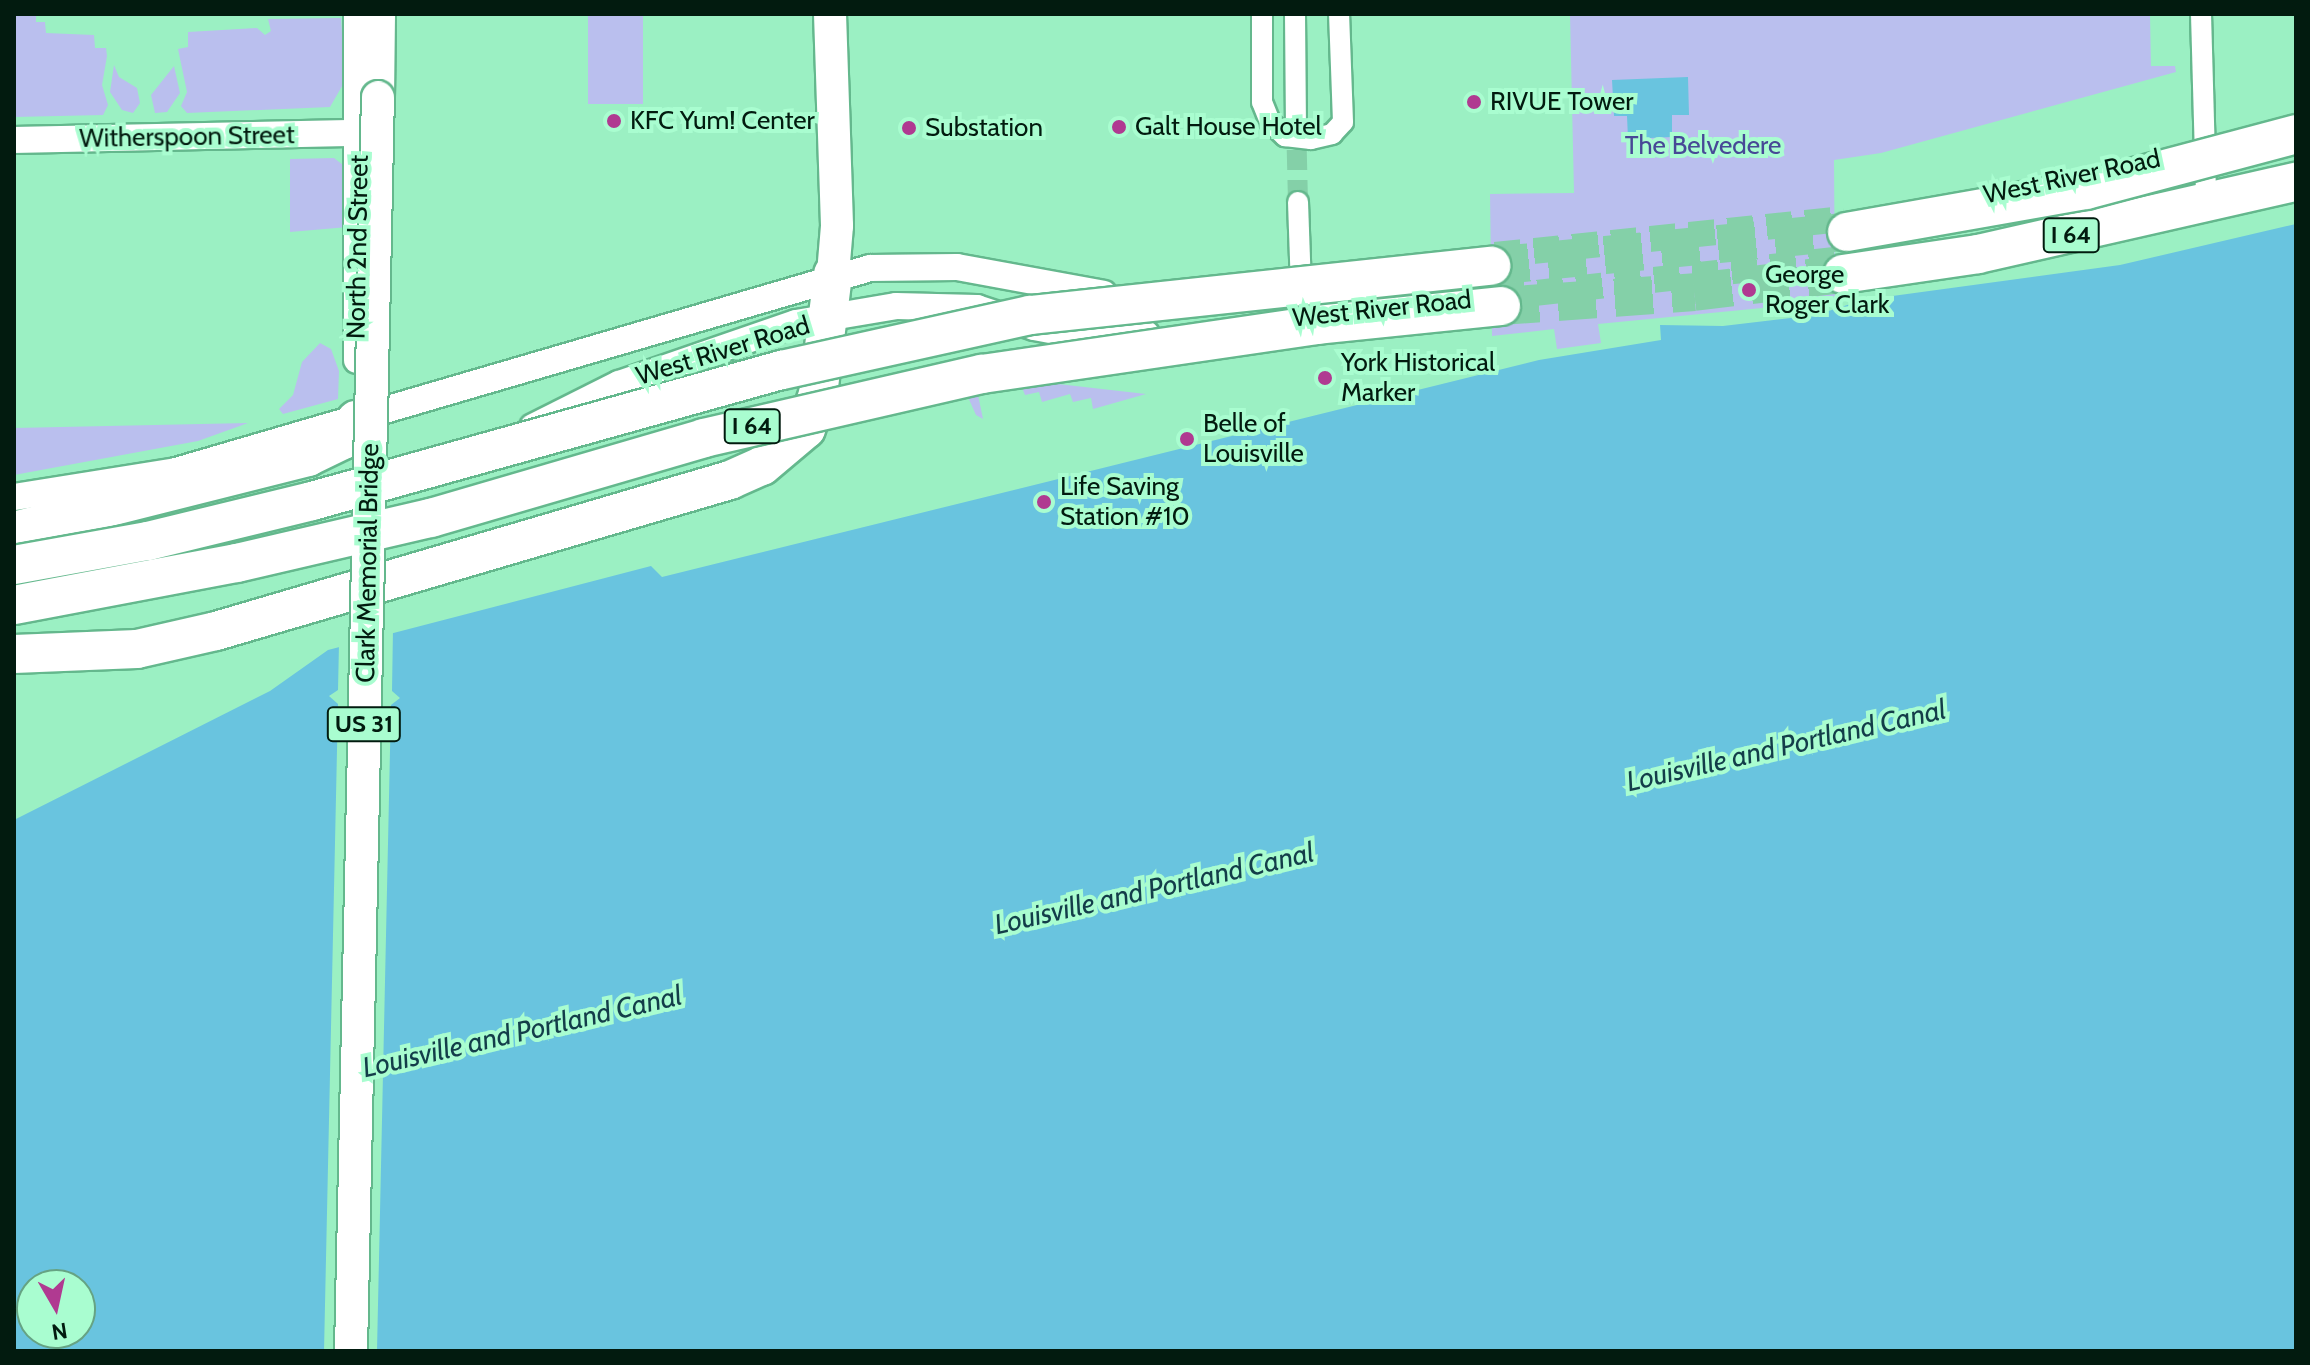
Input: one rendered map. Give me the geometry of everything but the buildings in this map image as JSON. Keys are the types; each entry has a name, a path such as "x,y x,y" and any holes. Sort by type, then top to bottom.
{"highway":[{"name":"I 64","path":"1845,246 2086,190 2296,134"},
{"name":"I 64","path":"1845,246 1978,254 2296,182"},
{"path":"14,654 137,649 216,631 730,480 777,456 806,429 818,395 833,274"},
{"name":"I 64","path":"14,562 148,541 312,501 782,370 1030,315 1496,281"},
{"name":"I 64","path":"14,605 237,563 416,521 704,438 982,374 1317,325 1496,281"},
{"path":"14,531 176,494 308,457 343,440 356,420"}],"main road":[{"name":"Clark Memorial Bridge","path":"351,1351 379,14"},
{"path":"830,14 837,226 833,274"}],"street":[{"name":"North 2nd Street","path":"357,14 360,133 356,420 360,479"},
{"path":"1262,14 1262,102 1270,122 1285,136 1311,139 1332,134 1343,122 1339,14"},
{"path":"1295,14 1296,120"},
{"path":"2201,14 2206,193"},
{"name":"West River Road","path":"1845,246 1956,202 2204,148 2296,120"},
{"name":"Witherspoon Street","path":"14,140 360,133"},
{"name":"West River Road","path":"1845,246 2005,237 2206,193 2296,169"},
{"path":"1298,202 1302,317"},
{"name":"West River Road","path":"14,497 176,471 356,420 833,274 870,268 957,267 1087,295 1301,273 1496,281"},
{"name":"West River Road","path":"14,562 128,539 360,479 513,434 619,384 796,323 829,321 896,306 935,303 977,308 1034,327 1082,336 1119,336 1302,317 1496,281"}],"green space":[{"path":"14,14 36,14 36,22 45,22 46,33 94,35 95,48 106,48 102,85 108,105 103,115 14,117"},
{"path":"588,14 643,14 643,104 588,104"},
{"name":"The Belvedere","path":"1570,14 2150,14 2151,66 2175,66 2176,72 1881,153 1834,160 1835,301 1598,324 1601,343 1557,349 1554,329 1492,336 1490,194 1574,193"},
{"path":"341,18 345,81 330,107 187,113 181,106 187,92 178,49 188,47 188,32 257,28 265,35 271,31 268,19"},
{"path":"114,65 119,77 137,88 140,103 133,113 122,110 110,92"},
{"path":"174,66 180,93 167,112 155,113 151,95"},
{"path":"334,158 347,168 348,227 290,232 290,159"},
{"path":"320,343 331,349 339,371 338,399 283,414 279,409 293,395 302,362"},
{"path":"1005,378 1146,394 1093,409 1091,398 1073,402 1070,394 1042,402 1039,392 1025,395 1021,385 978,395 983,419 976,415 967,395"},
{"path":"248,423 198,441 14,475 14,428"}],"water":[{"path":"1688,77 1689,115 1672,115 1672,137 1628,139 1627,116 1614,116 1612,80"},
{"name":"Louisville and Portland Canal","path":"2296,224 2296,1351 14,1351 14,820 270,691 328,650 651,566 662,577 1539,360 1661,340 1660,325 1723,326 1816,315 1863,300 2120,265"}],"pier":[{"path":"393,629 392,691 400,698 391,705 377,1351 324,1351 338,704 329,696 338,690 339,643"}],"tunnel":[{"path":"1296,120 1298,202"},
{"path":"1495,255 1844,219"},
{"path":"1491,266 1847,232"},
{"path":"1499,297 1844,259"},
{"path":"1501,306 1694,292 1843,274"}],"place":[{"name":"RIVUE Tower","path":"1474,102"},
{"name":"KFC Yum! Center","path":"614,121"},
{"name":"Galt House Hotel","path":"1119,127"},
{"name":"Substation","path":"909,128"},
{"name":"George Roger Clark","path":"1749,290"},
{"name":"York Historical Marker","path":"1325,378"},
{"name":"Belle of Louisville","path":"1187,439"},
{"name":"Life Saving Station #10","path":"1044,502"}]}
